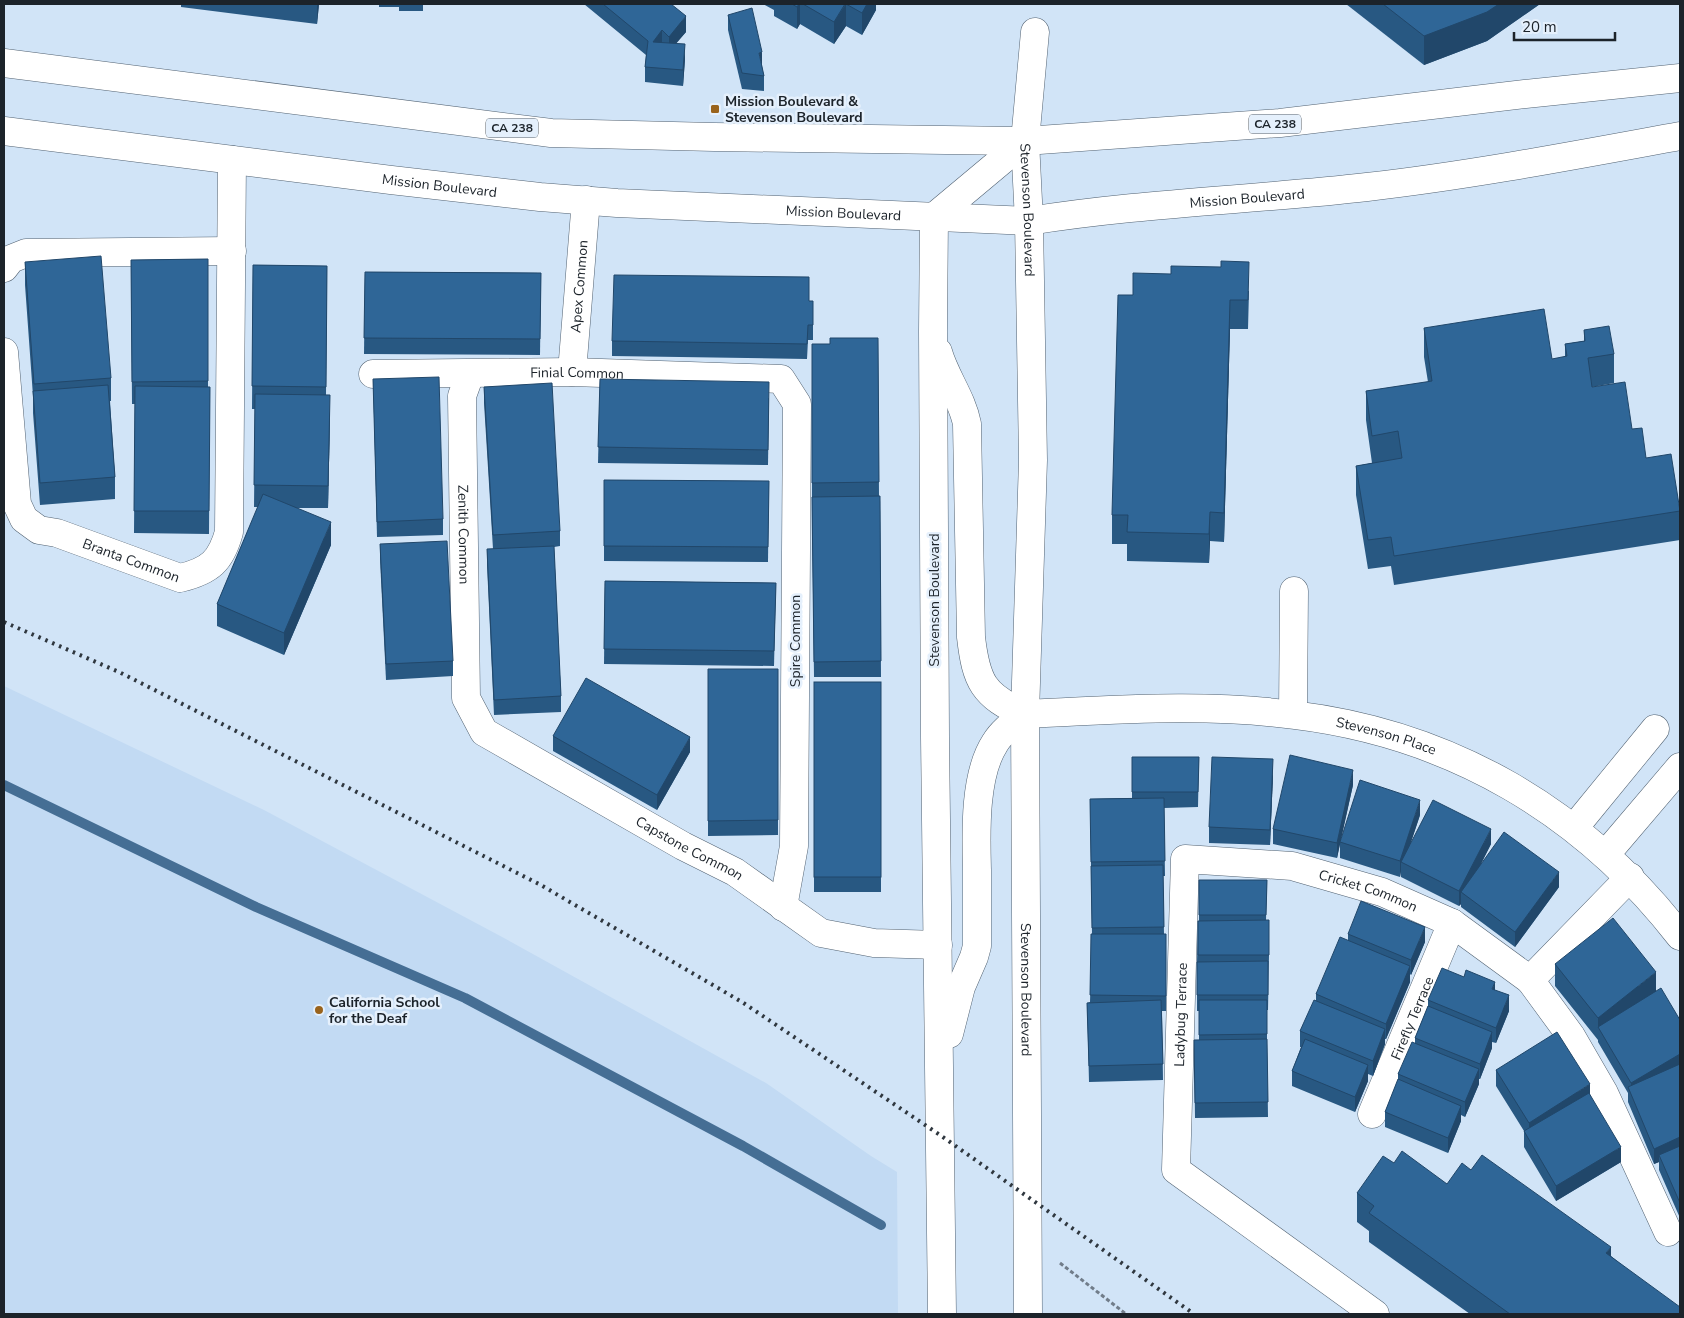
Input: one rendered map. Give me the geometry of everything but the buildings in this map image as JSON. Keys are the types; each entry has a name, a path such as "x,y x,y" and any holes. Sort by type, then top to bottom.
{"main road":[{"path":"1025,141 1035,32"},
{"name":"CA 238","path":"4,63 551,133 1025,141 1135,135 1280,123 1680,78"},
{"name":"Mission Boulevard","path":"4,131 421,184 540,197 1028,222 1081,213 1274,196 1438,178 1546,161 1680,136"},
{"name":"Stevenson Boulevard","path":"942,1314 935,737 934,216 1025,141"},
{"name":"Stevenson Boulevard","path":"1025,141 1033,460 1025,714 1028,1314"},
{"name":"Branta Common","path":"4,352 17,504 24,520 39,530 57,533 180,578 197,574 211,566 224,550 229,532 232,160"},
{"name":"Apex Common","path":"572,372 586,200"},
{"path":"4,268 11,259 26,253 232,251"},
{"path":"933,331 941,363 964,411 967,424 971,637 974,660 980,680 994,698 1025,714 1014,722 995,742 988,757 983,778 976,816 977,946 958,996 946,1044 940,1080"},
{"name":"Finial Common","path":"373,374 572,372 781,379"},
{"name":"Zenith Common","path":"466,698 462,396 470,374"},
{"name":"Spire Common","path":"781,379 797,404 786,584 794,846 783,907"},
{"path":"1293,714 1294,591"},
{"name":"Capstone Common","path":"466,698 484,732 683,846 735,872 821,933 874,943 938,945"},
{"name":"Stevenson Place","path":"1025,714 1173,708 1293,714 1368,729 1439,751 1489,774 1518,790 1574,828 1606,854 1630,877 1680,936"},
{"path":"1574,828 1655,729"},
{"path":"1606,854 1680,767"},
{"name":"Cricket Common","path":"1184,858 1292,866 1382,892 1452,923 1530,980 1571,1036 1604,1093 1668,1232"},
{"name":"Ladybug Terrace","path":"1184,858 1176,1170 1375,1314"},
{"path":"1530,980 1630,877"},
{"name":"Firefly Terrace","path":"1372,1114 1452,923"}],"path":[{"path":"1028,1238 1126,1314"}],"shaded area":[{"name":"California School for the Deaf","path":"4,686 264,810 504,938 766,1083 897,1172 898,1314 4,1314"}],"waterway":[{"path":"4,785 256,907 465,998 743,1146 881,1225"}],"railway":[{"path":"4,622 119,672 539,884 742,1002 940,1135 1194,1314"}],"place":[{"name":"Mission Boulevard & Stevenson Boulevard","path":"715,109"},
{"name":"California School for the Deaf","path":"319,1010"}]}
